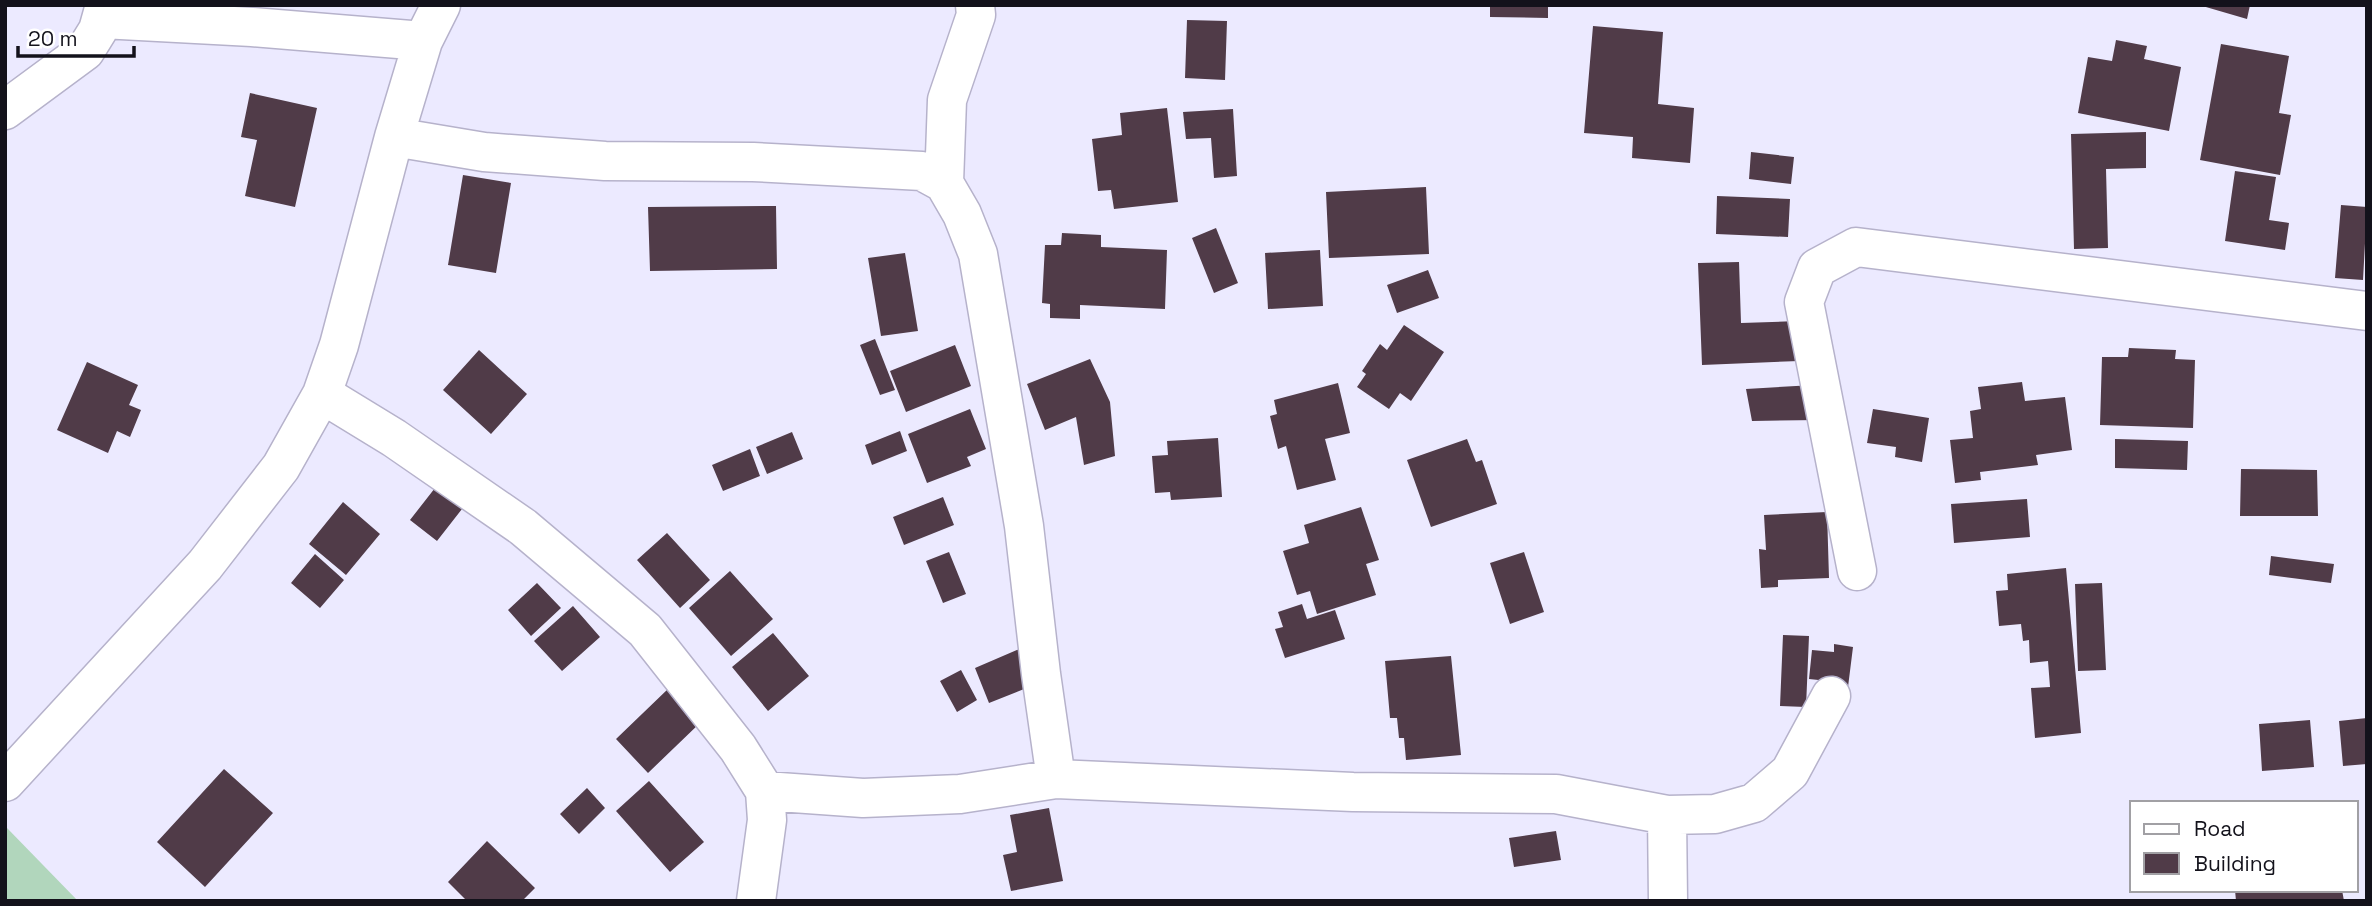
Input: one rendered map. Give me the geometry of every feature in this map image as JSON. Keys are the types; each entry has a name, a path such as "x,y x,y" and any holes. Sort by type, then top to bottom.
{"street":[{"path":"5,782 205,565 281,467 322,394 339,345 394,136 424,41 441,5"},
{"path":"944,183 947,100 976,15 975,5"},
{"path":"5,110 85,51 104,12 424,41"},
{"path":"394,136 484,152 605,161 753,162 922,171 944,183 962,214 978,254 1024,526 1056,779"},
{"path":"1857,571 1804,302 1817,268 1856,247 2367,311"},
{"path":"322,394 394,438 523,527 645,630 738,748 765,791 767,820 756,901"},
{"path":"765,791 863,798 960,794 1056,779 1353,793 1556,794 1667,815 1715,814 1754,803 1790,772 1831,696"},
{"path":"1667,815 1668,901"}],"green space":[{"path":"7,828 78,901 5,901"}],"building":[{"path":"1490,5 1548,5 1548,18 1490,17"},
{"path":"2199,5 2250,5 2247,19"},
{"path":"1187,20 1227,21 1225,80 1185,78"},
{"path":"1593,26 1663,32 1658,104 1694,108 1690,163 1632,158 1633,137 1584,133"},
{"path":"2116,40 2147,46 2144,59 2181,67 2169,131 2078,113 2088,57 2112,61"},
{"path":"2221,44 2289,56 2279,113 2291,115 2280,175 2200,160"},
{"path":"250,93 317,108 295,207 245,196 257,140 241,137"},
{"path":"1167,108 1178,202 1114,209 1111,190 1098,191 1092,139 1122,135 1120,113"},
{"path":"1233,109 1237,176 1214,178 1211,138 1186,139 1183,112"},
{"path":"2146,132 2146,168 2106,169 2108,248 2074,249 2071,134"},
{"path":"1751,152 1794,157 1791,184 1749,179"},
{"path":"2235,171 2276,177 2269,220 2289,223 2285,250 2225,241"},
{"path":"463,175 511,183 496,273 448,265"},
{"path":"1426,187 1429,254 1329,258 1326,192"},
{"path":"1717,196 1790,199 1788,237 1716,234"},
{"path":"2341,205 2367,207 2363,280 2335,278"},
{"path":"776,206 777,269 650,271 648,207"},
{"path":"1216,228 1238,283 1214,293 1192,238"},
{"path":"1062,233 1101,235 1101,247 1167,250 1165,309 1080,305 1080,319 1050,318 1050,304 1042,303 1045,245 1061,245"},
{"path":"1320,250 1323,306 1268,309 1265,253"},
{"path":"905,253 918,331 881,336 868,258"},
{"path":"1739,262 1741,323 1798,321 1799,361 1702,365 1698,263"},
{"path":"1428,270 1439,298 1397,313 1387,285"},
{"path":"1404,325 1444,352 1411,401 1400,393 1389,409 1357,387 1366,374 1362,371 1380,344 1387,350"},
{"path":"875,339 895,390 880,395 860,345"},
{"path":"955,345 971,386 906,412 890,371"},
{"path":"2129,348 2176,350 2175,359 2195,360 2193,428 2100,425 2102,357 2128,357"},
{"path":"479,350 527,394 491,434 443,390"},
{"path":"1090,359 1110,402 1115,456 1084,465 1076,417 1045,430 1027,384"},
{"path":"87,362 138,385 129,405 141,410 130,437 117,431 108,453 57,430"},
{"path":"2022,382 2025,401 2065,397 2072,450 2036,455 2038,465 1980,472 1981,480 1955,483 1950,440 1973,438 1970,411 1981,409 1978,387"},
{"path":"1338,383 1350,433 1325,439 1336,480 1297,490 1286,446 1278,449 1270,416 1277,414 1274,400"},
{"path":"1814,385 1819,420 1752,421 1746,389"},
{"path":"970,409 986,449 967,457 971,466 927,483 908,434"},
{"path":"1873,409 1929,418 1922,462 1895,457 1896,447 1867,443"},
{"path":"900,431 907,451 872,465 865,445"},
{"path":"792,432 803,459 767,474 756,447"},
{"path":"1218,438 1222,497 1171,500 1170,492 1155,493 1152,456 1168,455 1167,441"},
{"path":"1467,439 1476,462 1482,460 1497,504 1431,527 1407,460"},
{"path":"2115,439 2188,441 2187,470 2115,468"},
{"path":"750,449 760,476 723,491 712,465"},
{"path":"2241,469 2317,470 2318,516 2240,516"},
{"path":"442,479 469,500 437,541 410,520"},
{"path":"943,497 954,525 904,545 893,517"},
{"path":"2027,499 2030,537 1954,543 1951,504"},
{"path":"343,502 380,534 346,575 309,544"},
{"path":"1361,507 1379,560 1366,564 1376,595 1317,614 1310,591 1297,595 1283,551 1309,543 1304,525"},
{"path":"1827,512 1829,578 1778,580 1778,587 1761,588 1759,549 1766,550 1764,515"},
{"path":"667,533 710,580 680,608 637,560"},
{"path":"949,552 966,594 943,603 926,561"},
{"path":"1524,552 1544,612 1510,624 1490,563"},
{"path":"315,554 344,580 320,608 291,583"},
{"path":"2271,556 2334,564 2331,583 2269,575"},
{"path":"2066,568 2081,733 2035,738 2031,688 2050,687 2048,661 2030,663 2029,640 2023,641 2021,624 1999,626 1996,591 2008,590 2007,574"},
{"path":"730,571 773,619 731,656 689,608"},
{"path":"537,583 561,608 531,636 508,610"},
{"path":"2102,583 2106,670 2078,671 2075,584"},
{"path":"1302,604 1307,619 1335,610 1345,639 1285,658 1275,629 1283,627 1278,612"},
{"path":"573,606 600,637 562,671 534,641"},
{"path":"773,633 809,676 768,711 732,667"},
{"path":"1783,635 1809,636 1806,707 1780,706"},
{"path":"1834,644 1853,647 1848,687 1838,686 1838,682 1809,679 1812,650 1834,652"},
{"path":"1024,647 1039,683 989,703 975,668"},
{"path":"1451,656 1461,755 1406,760 1404,738 1399,738 1397,718 1390,718 1385,661"},
{"path":"961,670 977,700 957,712 940,681"},
{"path":"669,688 701,722 648,773 616,739"},
{"path":"2367,718 2367,764 2343,766 2339,721"},
{"path":"2310,720 2314,767 2262,771 2259,724"},
{"path":"224,769 273,813 205,887 157,842"},
{"path":"649,781 704,842 670,872 616,811"},
{"path":"587,788 605,808 579,834 560,814"},
{"path":"1049,808 1063,881 1011,891 1003,855 1017,852 1010,815"},
{"path":"1556,831 1561,860 1514,867 1509,838"},
{"path":"487,841 535,888 522,901 467,901 448,882"},
{"path":"2235,892 2342,892 2344,901 2236,901"}]}
